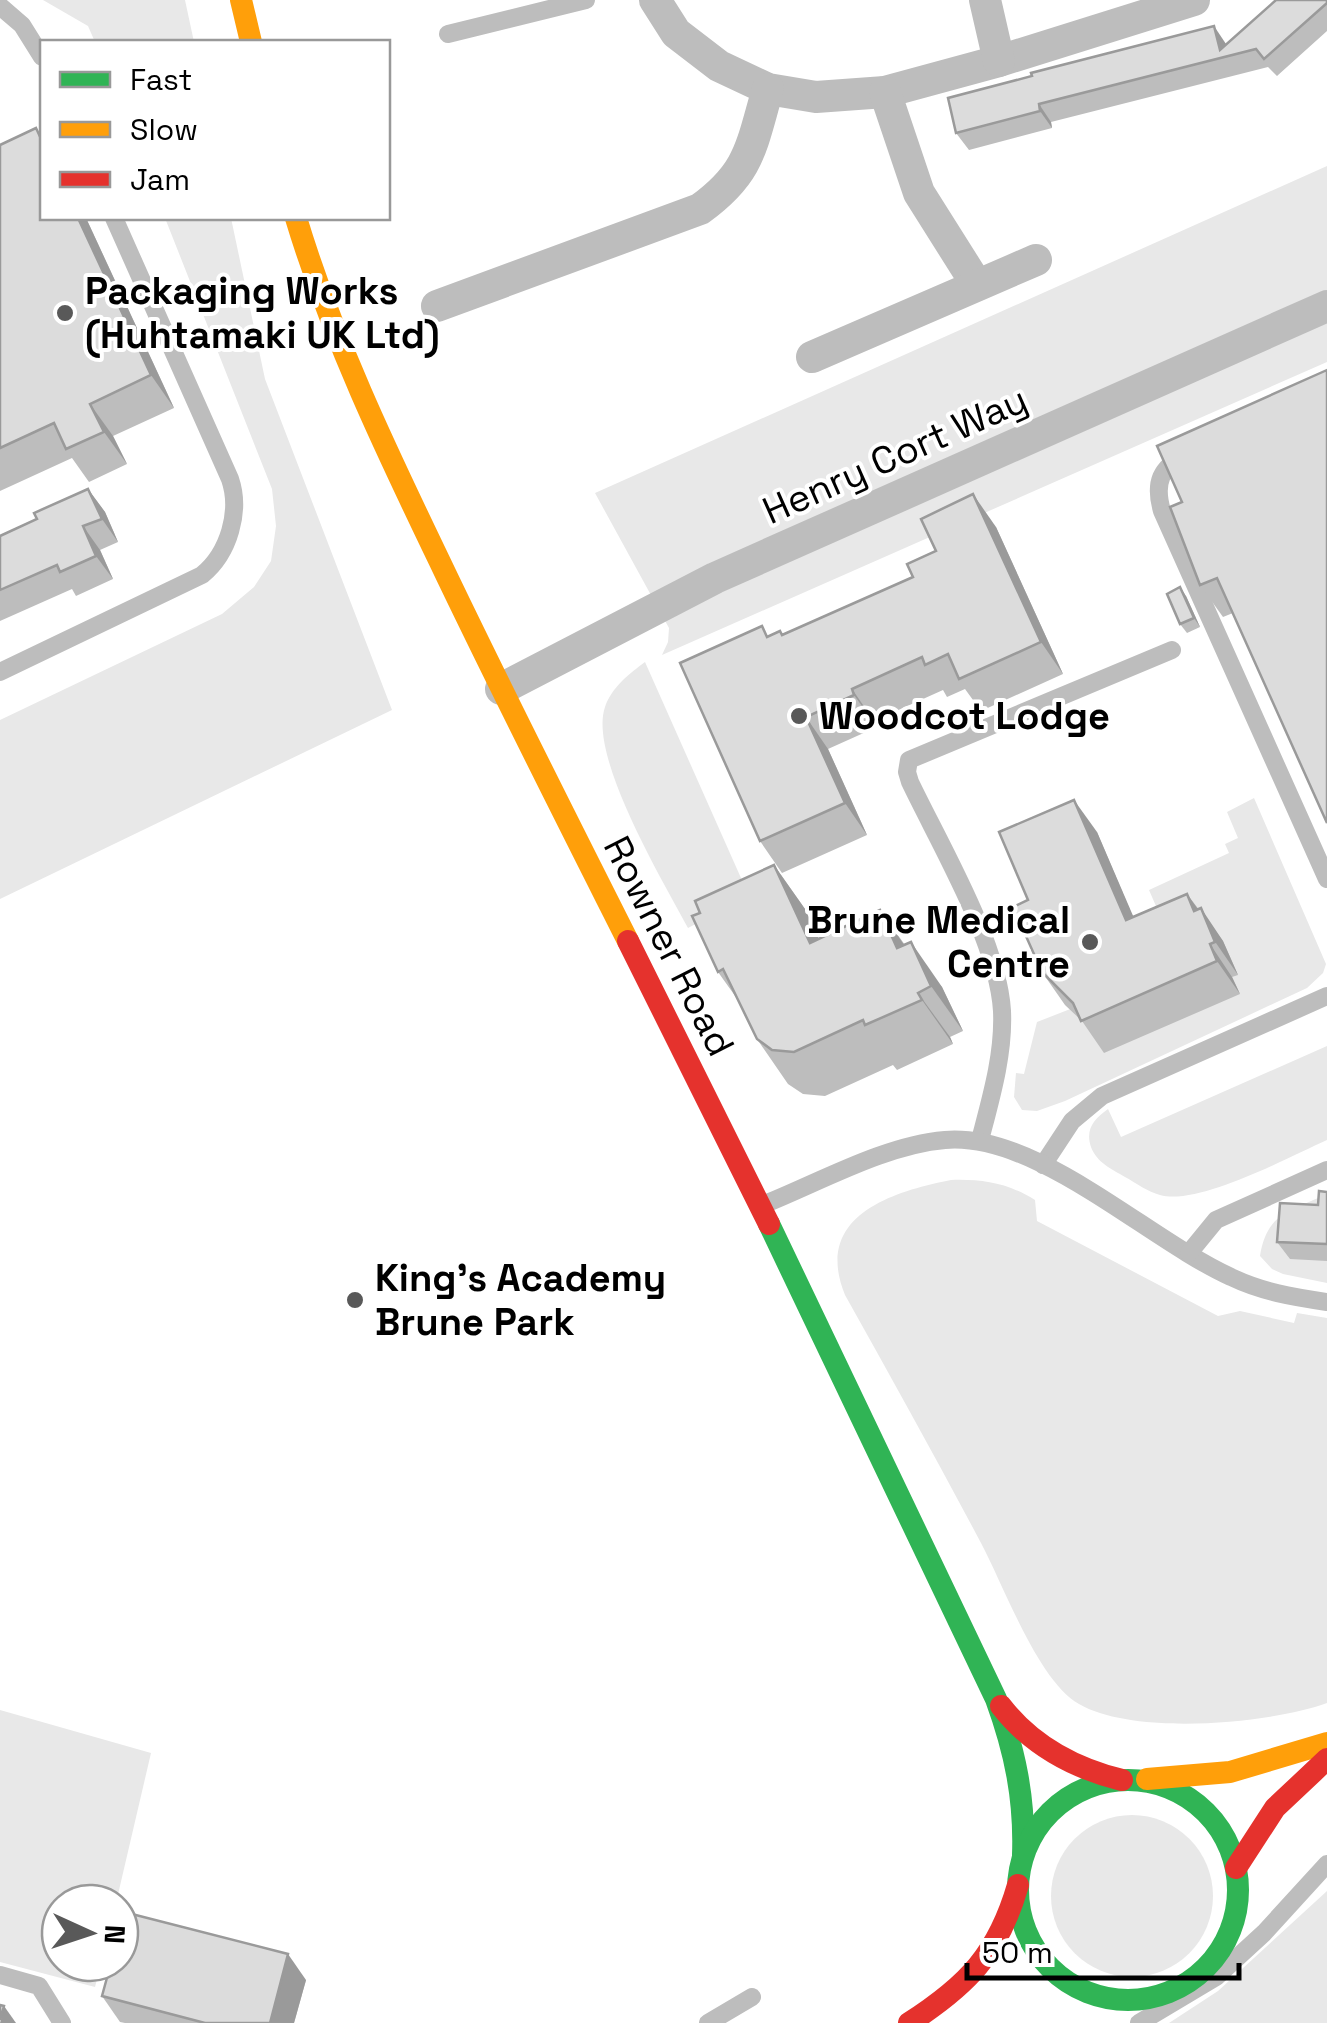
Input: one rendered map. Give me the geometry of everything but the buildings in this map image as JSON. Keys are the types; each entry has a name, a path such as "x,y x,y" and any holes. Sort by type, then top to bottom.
{"main road":[{"path":"241,0 250,40"},
{"name":"Rowner Road","path":"297,220 349,369 501,689 761,1206 996,1699 1023,1789 1024,1855"},
{"name":"Rowner Road","path":"996,1699 1022,1731 1062,1758 1093,1774 1128,1780"},
{"path":"909,2023 946,1999 988,1957 1010,1918 1024,1855 1038,1826 1061,1802 1090,1786 1230,1772 1327,1743"},
{"path":"1236,1868 1270,1814 1327,1759"},
{"path":"1128,1780 1175,1790 1208,1814 1221,1830 1236,1868 1238,1902 1229,1935 1211,1963 1128,2023"},
{"path":"1018,1884 1019,1904 1031,1942 1042,1958 1072,1984 1089,1993 1128,2000 1166,1993 1184,1985"}],"street":[{"path":"654,0 676,32 719,66 768,89 816,97 885,92 1000,62 1131,10 1194,0"},
{"path":"985,0 1000,62"},
{"path":"437,306 700,209 728,189 748,158 768,89"},
{"path":"885,92 919,192 977,285"},
{"path":"812,357 1036,260"},
{"name":"Henry Cort Way","path":"501,689 715,578 1327,306"}],"lane":[{"path":"448,34 586,0"},
{"path":"0,6 22,25 40,54"},
{"path":"0,672 202,575 215,561 234,517 236,499 230,479 115,220"},
{"path":"1212,443 1166,466 1159,479 1160,502 1327,879"},
{"path":"980,1140 996,1074 1002,1022 1000,996 976,922 910,782 909,760 1172,650"},
{"path":"1043,1165 1072,1121 1102,1096 1327,996"},
{"path":"761,1206 898,1150 946,1140 980,1140 1006,1146 1043,1165 1215,1270 1258,1289 1327,1302"},
{"path":"1189,1253 1216,1220 1327,1170"},
{"path":"1139,2023 1216,1977 1264,1933 1327,1864"},
{"path":"0,1975 39,1986 62,2023"},
{"path":"708,2023 752,1996"}],"shaded area":[{"path":"43,0 185,0 194,40 94,40 88,26"},
{"path":"1327,166 1327,362 662,655 669,628 595,493"},
{"path":"166,220 231,220 265,379 392,710 0,899 0,720 222,614 254,587 271,561 276,526 272,489"},
{"path":"645,662 749,896 688,928 646,850 607,756 605,707 627,676"},
{"path":"1254,798 1326,964 1323,973 1307,988 1065,1101 1037,1111 1022,1110 1014,1097 1016,1073 1024,1074 1037,1022 1096,999 1159,913 1149,890 1229,853 1225,844 1238,838 1227,812"},
{"path":"1327,1046 1327,1140 1267,1168 1197,1193 1160,1195 1105,1165 1091,1147 1092,1125 1108,1109 1121,1137"},
{"path":"951,1180 994,1183 1025,1194 1035,1200 1037,1221 1218,1316 1240,1311 1294,1323 1297,1313 1327,1318 1327,1703 1238,1721 1133,1720 1079,1704 1050,1675 845,1295 838,1268 839,1246 848,1228 863,1213 904,1192"},
{"path":"1327,1194 1327,1283 1272,1269 1260,1256 1268,1230 1292,1209"},
{"path":"0,1710 151,1753 121,1883 40,1883 40,1973 0,1962"},
{"path":"1132,1815 1163,1821 1189,1839 1207,1865 1213,1896 1207,1927 1189,1953 1163,1971 1132,1977 1101,1971 1075,1953 1057,1927 1051,1896 1057,1865 1075,1839 1101,1821"},
{"path":"1327,1891 1327,2023 1169,2023 1218,1991"}],"traffic: fast":[{"path":"769,1224 996,1699 1017,1776 1023,1855"},
{"path":"1128,1780 1170,1788 1206,1812 1230,1848 1238,1890 1230,1932 1206,1968 1170,1992 1128,2000 1086,1992 1050,1968 1026,1932 1018,1890 1026,1848 1050,1812 1086,1788 1128,1780"}],"traffic: slow":[{"path":"241,0 251,40"},
{"path":"297,220 326,306 380,434 485,656 628,941"},
{"path":"1147,1779 1230,1772 1327,1743"}],"traffic: jam":[{"path":"628,941 769,1224"},
{"path":"1001,1706 1026,1733 1055,1754 1122,1780"},
{"path":"1236,1868 1275,1808 1327,1759"},
{"path":"909,2023 948,1995 978,1966 1001,1930 1018,1885"}],"place":[{"name":"Packaging Works (Huhtamaki UK Ltd)","path":"65,313"},
{"name":"Woodcot Lodge","path":"799,716"},
{"name":"Brune Medical Centre","path":"1090,942"},
{"name":"King's Academy Brune Park","path":"355,1300"}]}
